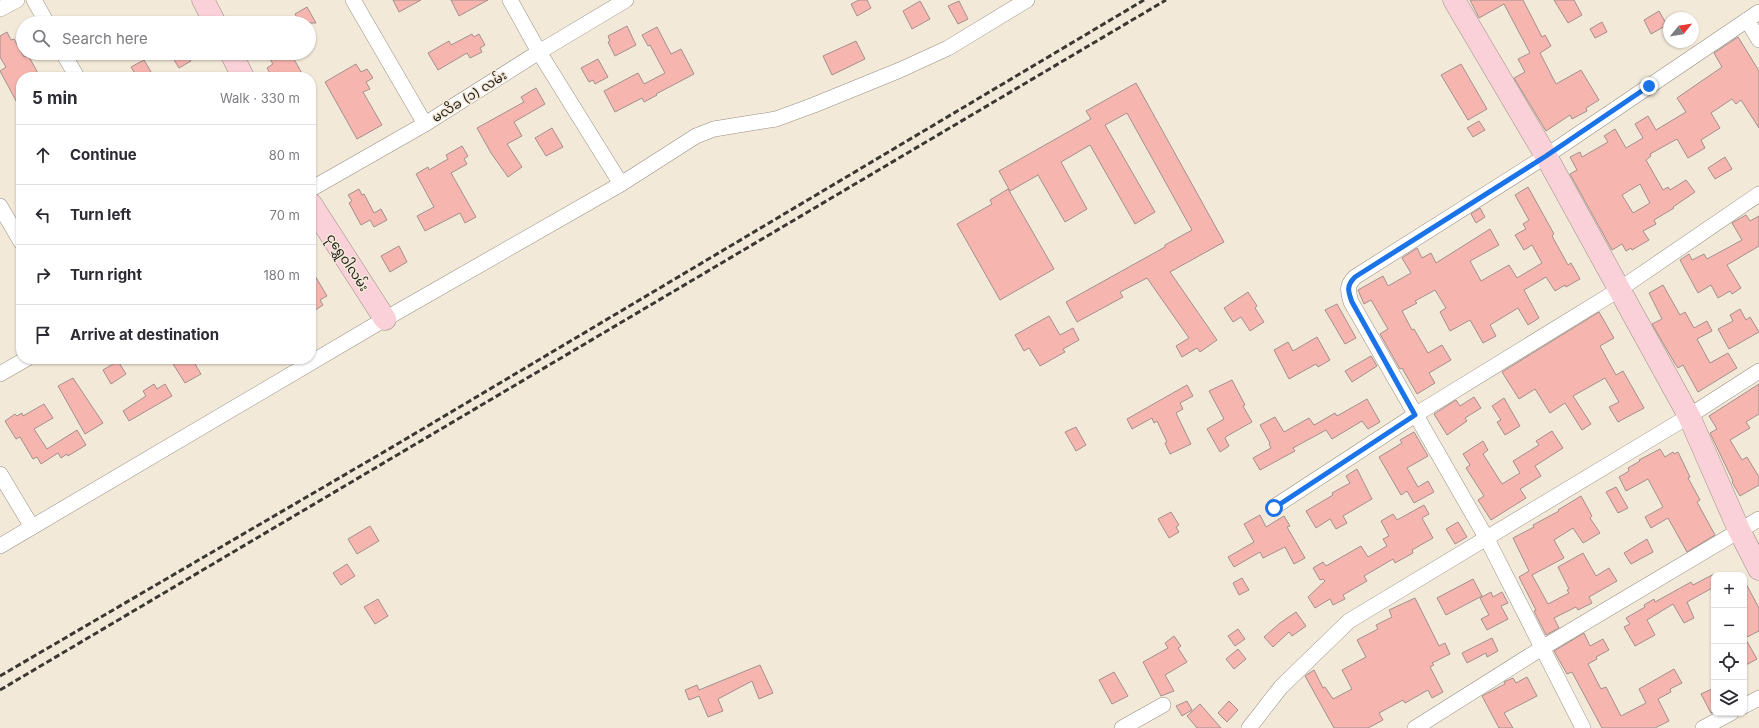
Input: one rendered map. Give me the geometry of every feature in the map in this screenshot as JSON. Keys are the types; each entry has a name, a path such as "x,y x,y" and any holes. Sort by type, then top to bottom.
{"street":[{"path":"0,9 17,0"},
{"path":"34,0 43,16"},
{"path":"203,0 211,16"},
{"path":"353,0 425,124"},
{"path":"510,0 539,52 621,184"},
{"name":"မလိခ (၁) လမ်း","path":"316,186 425,124 539,52 626,0"},
{"path":"316,360 621,184 696,136 714,129 776,119 900,70 948,48 1027,0"},
{"path":"1454,0 1546,156 1690,416 1739,530 1759,569"},
{"path":"1583,728 1487,539 1352,302 1348,291 1348,284 1355,277 1546,156 1753,16 1759,40"},
{"path":"68,60 74,72"},
{"path":"234,60 240,72"},
{"path":"1274,508 1415,415 1620,289 1759,194"},
{"path":"0,206 16,233"},
{"name":"ငုရွှေဝါလမ်း","path":"316,212 385,319"},
{"path":"0,374 17,364"},
{"path":"0,546 309,364"},
{"path":"1249,728 1281,687 1349,621 1690,416 1759,371"},
{"path":"0,474 32,527"},
{"path":"1416,728 1542,648 1759,519"},
{"path":"1747,704 1759,698"},
{"path":"1122,728 1163,705"},
{"path":"1703,728 1725,716"}],"building":[{"path":"393,0 421,0 399,12"},
{"path":"451,0 488,0 459,16"},
{"path":"859,0 867,0 871,8 857,16 851,4"},
{"path":"1470,0 1523,0 1542,37 1545,35 1551,46 1540,53 1556,84 1581,70 1599,100 1586,108 1587,111 1572,119 1570,115 1546,131 1514,78 1525,72 1518,59 1530,53 1504,4 1479,18"},
{"path":"1554,0 1574,0 1582,15 1568,23"},
{"path":"920,1 930,19 912,29 903,11"},
{"path":"959,1 968,19 958,24 948,6"},
{"path":"307,7 312,16 296,16 295,14"},
{"path":"1659,11 1663,18 1663,27 1651,34 1644,20"},
{"path":"1602,22 1607,32 1595,38 1590,29"},
{"path":"627,26 636,45 615,56 608,42 610,41 608,36"},
{"path":"657,27 671,54 681,49 694,74 644,102 642,98 615,112 604,91 638,73 644,84 665,73 650,45 648,46 642,35"},
{"path":"7,32 11,40 14,39 16,43 16,60 31,60 37,72 16,72 16,101 0,71 6,67 0,57 0,36"},
{"path":"472,34 474,37 479,34 485,45 480,48 482,52 470,58 467,53 438,70 428,53 449,41 451,45"},
{"path":"1738,37 1759,71 1759,128 1741,100 1736,104 1732,99 1711,113 1720,128 1701,140 1705,148 1688,158 1677,139 1650,154 1651,156 1646,160 1663,190 1668,187 1670,190 1686,180 1695,192 1673,207 1674,208 1654,220 1656,224 1643,231 1649,240 1632,250 1631,248 1626,251 1622,244 1612,250 1570,174 1577,170 1570,157 1580,152 1582,157 1608,142 1604,136 1615,129 1626,148 1643,138 1635,124 1648,116 1656,130 1686,112 1677,98 1722,67 1714,53","holes":["1640,184 1650,203 1633,213 1622,195"]},
{"path":"856,41 865,59 832,75 823,56"},
{"path":"598,59 608,77 595,84 593,80 589,82 581,68"},
{"path":"144,60 151,72 134,72 131,67"},
{"path":"174,60 190,60 191,61 179,68"},
{"path":"271,60 294,60 301,72 269,72 267,68 273,64"},
{"path":"356,64 361,72 367,69 373,78 366,82 370,89 363,92 382,125 357,139 325,82"},
{"path":"1461,64 1487,109 1468,120 1441,75"},
{"path":"1136,83 1224,242 1170,272 1217,340 1200,352 1197,348 1182,357 1176,346 1189,338 1147,278 1120,292 1123,297 1077,322 1066,302 1165,247 1165,245 1192,230 1127,113 1105,125 1155,212 1135,224 1090,145 1061,162 1087,209 1065,222 1038,175 1010,191 999,171 1091,119 1086,111"},
{"path":"536,88 545,104 514,122 522,136 507,144 522,167 508,177 491,153 477,128 524,102 521,97"},
{"path":"1479,121 1485,130 1473,137 1467,128"},
{"path":"552,128 563,147 546,156 535,138"},
{"path":"462,146 468,156 464,159 467,164 451,173 476,217 465,223 460,213 425,231 417,216 434,207 416,174 428,167 429,170 448,159 446,155"},
{"path":"1725,157 1732,169 1715,179 1708,168"},
{"path":"1528,187 1554,234 1552,236 1568,265 1571,263 1580,279 1555,291 1546,277 1524,290 1539,318 1528,325 1518,308 1490,325 1496,336 1483,343 1470,320 1450,331 1440,312 1446,308 1435,290 1415,301 1417,303 1402,311 1412,330 1414,329 1428,353 1442,345 1451,360 1429,373 1435,383 1417,394 1402,368 1400,369 1380,334 1388,329 1371,300 1364,304 1358,290 1383,276 1388,286 1411,273 1402,258 1417,248 1422,258 1431,253 1436,263 1490,229 1499,245 1470,261 1481,281 1509,265 1517,278 1542,263 1532,245 1524,250 1515,235 1526,229 1523,224 1529,220 1515,195"},
{"path":"359,189 362,195 364,194 374,213 381,209 387,220 374,227 370,220 361,225 349,203 352,201 348,195"},
{"path":"1008,189 1054,269 1000,300 957,224 992,204 990,200"},
{"path":"1480,208 1485,217 1476,223 1471,214"},
{"path":"1746,215 1750,221 1759,216 1759,246 1727,265 1741,288 1732,294 1730,291 1718,298 1711,285 1698,293 1680,260 1689,254 1692,260 1704,254 1707,259 1742,240 1732,223"},
{"path":"399,246 407,262 390,272 381,256"},
{"path":"316,277 327,296 320,300 323,305 316,310"},
{"path":"1663,285 1680,315 1685,312 1694,328 1707,321 1712,331 1697,339 1710,363 1728,353 1737,368 1698,392 1683,365 1678,368 1652,324 1662,319 1649,293"},
{"path":"1248,292 1257,306 1255,308 1264,322 1250,331 1241,317 1233,322 1224,308"},
{"path":"1337,304 1356,338 1345,344 1325,310"},
{"path":"1740,309 1746,320 1750,317 1759,332 1729,349 1718,329 1733,321 1730,315"},
{"path":"1599,312 1614,338 1600,346 1616,375 1623,371 1644,408 1618,422 1609,407 1619,402 1605,378 1573,396 1591,424 1582,430 1565,403 1550,413 1535,389 1519,399 1502,372"},
{"path":"1049,316 1060,335 1073,328 1079,340 1063,349 1065,352 1040,366 1029,348 1024,351 1015,335"},
{"path":"1317,337 1330,360 1318,367 1316,364 1289,379 1274,350 1288,342 1293,351"},
{"path":"1371,356 1377,366 1352,382 1345,371"},
{"path":"113,364 120,364 126,374 111,384 103,370"},
{"path":"173,364 195,364 201,374 185,383"},
{"path":"73,378 103,423 85,434 58,386"},
{"path":"1232,380 1245,405 1243,406 1252,422 1227,436 1225,438 1229,446 1220,452 1207,429 1224,419 1209,391"},
{"path":"154,384 157,389 165,384 172,396 129,421 123,411 146,396 143,391"},
{"path":"1759,384 1759,414 1746,422 1750,428 1730,440 1742,460 1747,457 1759,477 1759,485 1740,496 1732,482 1733,481 1710,433 1717,429 1709,416"},
{"path":"1187,385 1193,396 1180,403 1183,409 1176,413 1191,444 1170,454 1165,443 1167,442 1157,421 1154,423 1152,418 1132,429 1127,419"},
{"path":"1474,397 1481,408 1465,418 1467,421 1447,435 1434,414 1456,400 1460,406"},
{"path":"1504,398 1520,426 1505,435 1497,422 1501,420 1492,406"},
{"path":"1367,399 1380,422 1368,429 1362,421 1332,439 1326,430 1293,448 1295,451 1260,470 1253,458 1271,448 1270,443 1260,425 1275,417 1284,432 1309,418 1314,425 1335,413 1337,416"},
{"path":"44,404 53,418 34,429 47,449 77,430 86,445 68,456 67,454 61,458 58,453 41,464 37,457 33,459 20,437 16,439 5,421 15,414 17,416 22,413 23,416"},
{"path":"1076,427 1086,445 1076,451 1065,432"},
{"path":"1552,431 1563,448 1535,466 1541,476 1520,489 1526,498 1491,520 1478,500 1484,496 1466,468 1470,465 1463,454 1483,441 1488,450 1483,454 1502,484 1520,473 1513,461 1539,445 1536,441"},
{"path":"1414,432 1428,456 1407,468 1418,487 1428,481 1434,492 1414,503 1407,491 1401,495 1379,457 1402,443 1400,440"},
{"path":"1660,449 1665,457 1673,452 1674,454 1678,452 1690,477 1688,478 1700,500 1697,502 1715,535 1687,552 1668,518 1651,528 1645,517 1663,507 1648,479 1626,491 1619,477 1629,471 1628,468 1640,461 1639,460"},
{"path":"1357,469 1372,499 1343,516 1347,523 1336,529 1330,519 1316,528 1306,511 1333,495 1332,493 1350,483 1346,476"},
{"path":"1616,487 1628,508 1618,513 1606,492"},
{"path":"1581,496 1592,516 1590,518 1600,533 1583,543 1573,528 1554,540 1564,558 1532,575 1548,604 1569,593 1567,590 1569,589 1558,567 1583,553 1596,576 1609,568 1617,581 1589,597 1592,603 1578,610 1576,607 1554,618 1559,628 1546,635 1534,611 1536,610 1519,577 1529,571 1513,538 1534,527 1533,525 1559,511 1558,510"},
{"path":"1424,505 1429,514 1422,518 1433,538 1412,550 1413,553 1395,563 1393,559 1364,576 1367,581 1343,595 1345,599 1333,605 1330,599 1315,608 1308,597 1325,581 1323,579 1320,580 1313,568 1323,562 1326,566 1361,546 1368,557 1387,546 1383,539 1389,536 1381,521 1393,514 1397,520"},
{"path":"1171,512 1179,525 1176,527 1179,532 1169,538 1158,519"},
{"path":"1260,515 1266,527 1284,516 1290,526 1287,527 1305,558 1294,564 1285,547 1263,558 1260,552 1234,567 1228,557 1254,542 1244,524"},
{"path":"1458,522 1467,537 1455,544 1446,529"},
{"path":"370,526 379,541 357,554 348,539"},
{"path":"1647,539 1653,552 1631,564 1624,553"},
{"path":"347,564 355,576 341,585 333,573"},
{"path":"1711,576 1711,589 1687,602 1694,618 1684,623 1673,604 1647,620 1655,635 1635,646 1624,627 1630,624 1626,618 1645,607 1644,605 1654,599 1655,602 1691,582 1693,585"},
{"path":"1242,578 1249,590 1239,595 1233,583"},
{"path":"1473,579 1482,596 1446,615 1437,598"},
{"path":"1747,586 1759,608 1759,631 1747,637"},
{"path":"1491,592 1493,597 1502,592 1508,603 1501,606 1508,619 1487,630 1481,619 1489,615 1480,598"},
{"path":"1415,598 1439,646 1445,643 1450,654 1432,663 1434,665 1430,667 1443,692 1432,698 1428,690 1405,703 1403,700 1379,713 1383,720 1368,728 1334,728 1305,676 1314,670 1323,688 1325,687 1333,699 1352,689 1342,670 1366,657 1357,640 1378,629 1376,625 1392,617 1389,610"},
{"path":"378,599 388,616 375,624 364,607"},
{"path":"1296,612 1306,626 1292,636 1289,632 1273,647 1264,637"},
{"path":"1238,629 1245,639 1235,646 1228,636"},
{"path":"1584,633 1590,646 1603,639 1609,650 1596,657 1597,659 1588,664 1601,689 1606,687 1621,716 1646,703 1639,689 1674,669 1682,683 1670,689 1671,692 1658,699 1669,721 1655,728 1602,728 1572,672 1567,674 1554,651"},
{"path":"1174,636 1181,646 1178,648 1187,662 1165,675 1174,691 1161,696 1143,662 1168,648 1165,643"},
{"path":"1492,638 1498,651 1487,657 1486,653 1467,663 1462,653"},
{"path":"1747,642 1757,659 1747,664"},
{"path":"1238,649 1246,659 1234,669 1226,659"},
{"path":"760,665 773,693 759,699 752,681 718,699 723,711 708,717 699,696 689,700 685,690 697,685 699,690"},
{"path":"1114,672 1128,696 1112,704 1099,680"},
{"path":"1527,677 1537,696 1504,713 1513,728 1499,728 1482,696 1513,678 1516,683"},
{"path":"1711,689 1711,713 1701,694"},
{"path":"1187,701 1192,710 1182,716 1176,706"},
{"path":"1229,701 1238,710 1227,722 1218,713"},
{"path":"1200,704 1221,728 1197,728 1187,716"}],"railway":[{"path":"0,676 394,446 1144,0"},
{"path":"0,690 1166,0"}],"route":[{"path":"1274,508 1415,415 1352,302 1348,291 1348,284 1355,277 1546,156 1649,86"}]}
